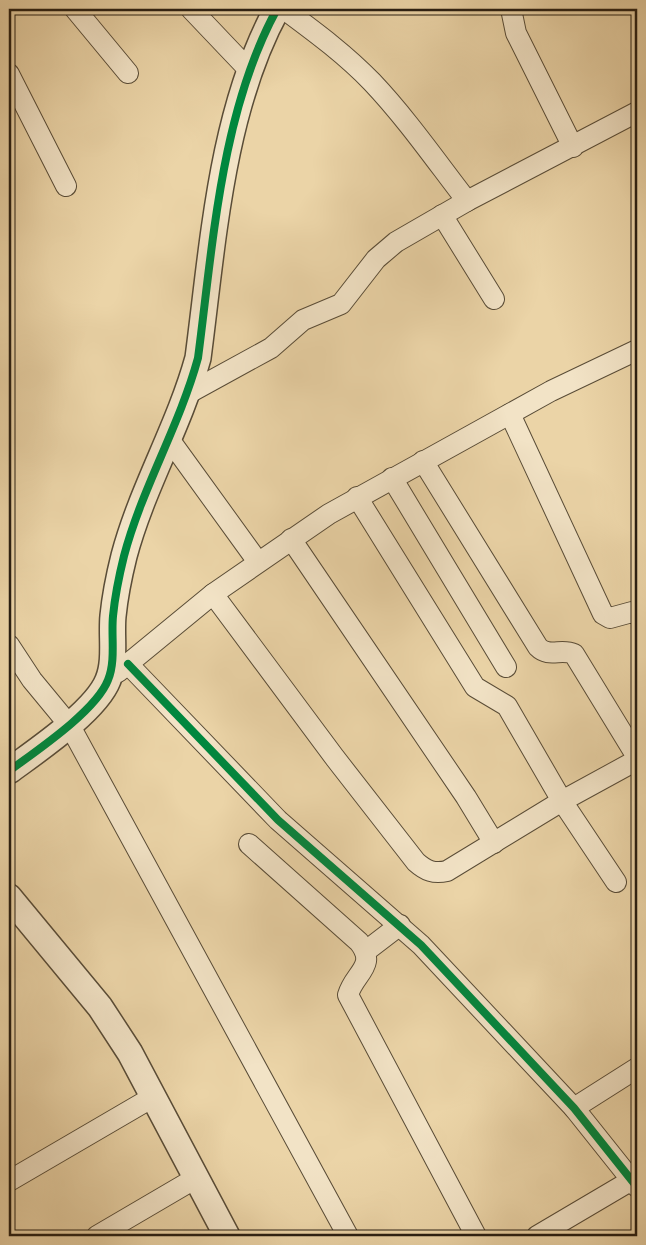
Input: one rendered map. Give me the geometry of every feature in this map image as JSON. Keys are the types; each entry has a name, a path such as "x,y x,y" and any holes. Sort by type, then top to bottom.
{"street":[{"path":"75,9 128,73"},
{"path":"191,9 249,70"},
{"path":"109,679 113,616 123,558 139,506 187,394 198,358 216,219 239,105 249,70 264,33 277,9"},
{"path":"284,9 339,51 372,82 402,116 467,201"},
{"path":"510,9 516,33 573,147"},
{"path":"9,74 66,186"},
{"path":"187,394 271,348 303,320 342,304 387,249 467,201 637,112"},
{"path":"442,215 494,299"},
{"path":"9,771 70,726 103,689 109,679 213,594 291,539 357,497 551,391 637,350"},
{"path":"510,414 603,614 610,618 632,612 637,615"},
{"path":"169,439 258,562"},
{"path":"213,594 335,758 424,870 437,873 447,871 562,801 637,759 574,654 564,652 547,653 538,647 423,461"},
{"path":"392,478 506,667"},
{"path":"357,497 475,687 507,706 562,801 616,882"},
{"path":"291,539 466,797 494,843"},
{"path":"9,645 26,673 70,726 348,1236"},
{"path":"128,664 278,820 333,870 400,925 574,1108 636,1182 537,1236"},
{"path":"249,844 359,942 366,951 367,959 364,968 350,986 348,995 476,1236"},
{"path":"9,898 100,1007 130,1053 227,1236"},
{"path":"366,951 400,925"},
{"path":"574,1108 637,1068"},
{"path":"9,1180 153,1098"},
{"path":"97,1236 196,1178"}],"cycle path":[{"path":"9,771 79,717 101,692 108,680 113,657 114,608 124,556 140,506 181,408 198,358 215,224 231,134 243,91 258,49 277,9"},
{"path":"128,664 278,820 421,945 574,1108 637,1187"}]}
